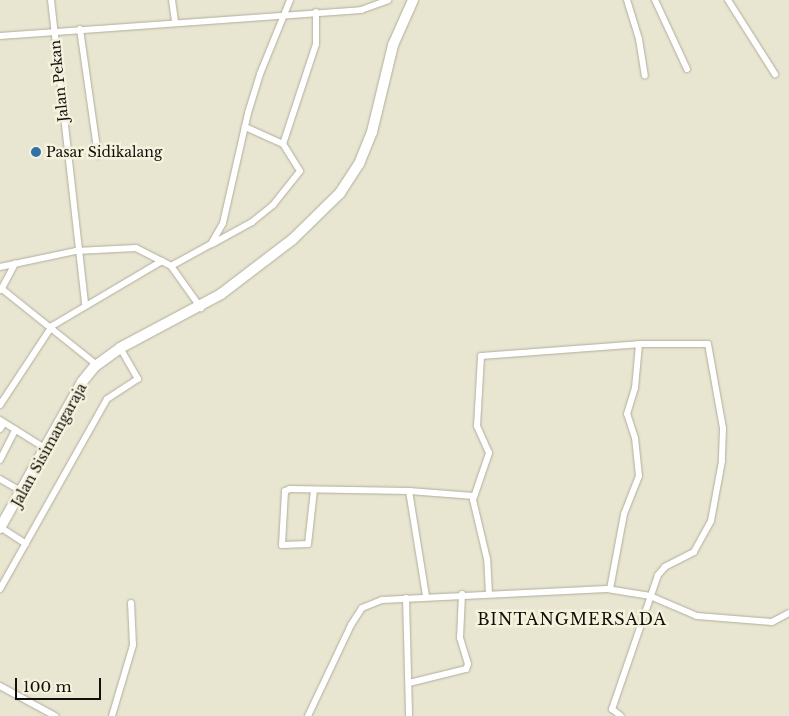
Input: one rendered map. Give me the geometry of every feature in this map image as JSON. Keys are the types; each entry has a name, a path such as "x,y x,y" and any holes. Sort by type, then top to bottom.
{"highway":[{"name":"Jalan Sisimangaraja","path":"1,528 21,491 47,450 82,382 97,365 121,349 202,306 292,240 348,182 372,132 393,45 413,0"},
{"name":"Jalan Sisimangaraja","path":"1,528 88,376 121,349"}],"street":[{"name":"Jalan Pekan","path":"51,0 76,251 85,305"},
{"path":"172,0 175,22"},
{"path":"211,244 228,209 245,127 260,74 290,0"},
{"path":"0,36 361,10 388,0"},
{"path":"627,0 637,30 645,76"},
{"path":"655,0 687,69"},
{"path":"728,0 774,74"},
{"path":"283,144 316,44 316,12"},
{"path":"80,29 98,156"},
{"path":"171,266 235,233 266,211 300,171 283,144 245,127"},
{"path":"0,267 76,251 130,247 171,266 202,306"},
{"path":"0,405 52,326 162,261"},
{"path":"15,264 1,290 52,326 97,365"},
{"path":"610,590 624,514 639,476 635,438 628,414 636,382 639,344"},
{"path":"490,594 487,559 474,496 489,453 476,426 481,356 639,344 708,344 723,428 722,461 706,534 689,556 662,569 650,596 612,709 621,716"},
{"path":"0,589 107,400 138,380 121,349"},
{"path":"0,429 2,422 47,450"},
{"path":"0,460 15,430"},
{"path":"0,479 21,491"},
{"path":"314,490 308,544 282,545 285,491 314,490 409,491 474,496"},
{"path":"409,491 426,596"},
{"path":"1,528 26,544"},
{"path":"308,716 360,610 376,601 462,594 610,590 650,596 698,616 772,622 789,613"},
{"path":"408,684 466,669 468,664 460,638 462,594"},
{"path":"406,598 409,716"},
{"path":"112,716 133,645 131,603"},
{"path":"0,687 55,716"}],"place":[{"name":"Pasar Sidikalang","path":"36,152"}],"district":[{"name":"BINTANGMERSADA","path":"572,619"}]}
